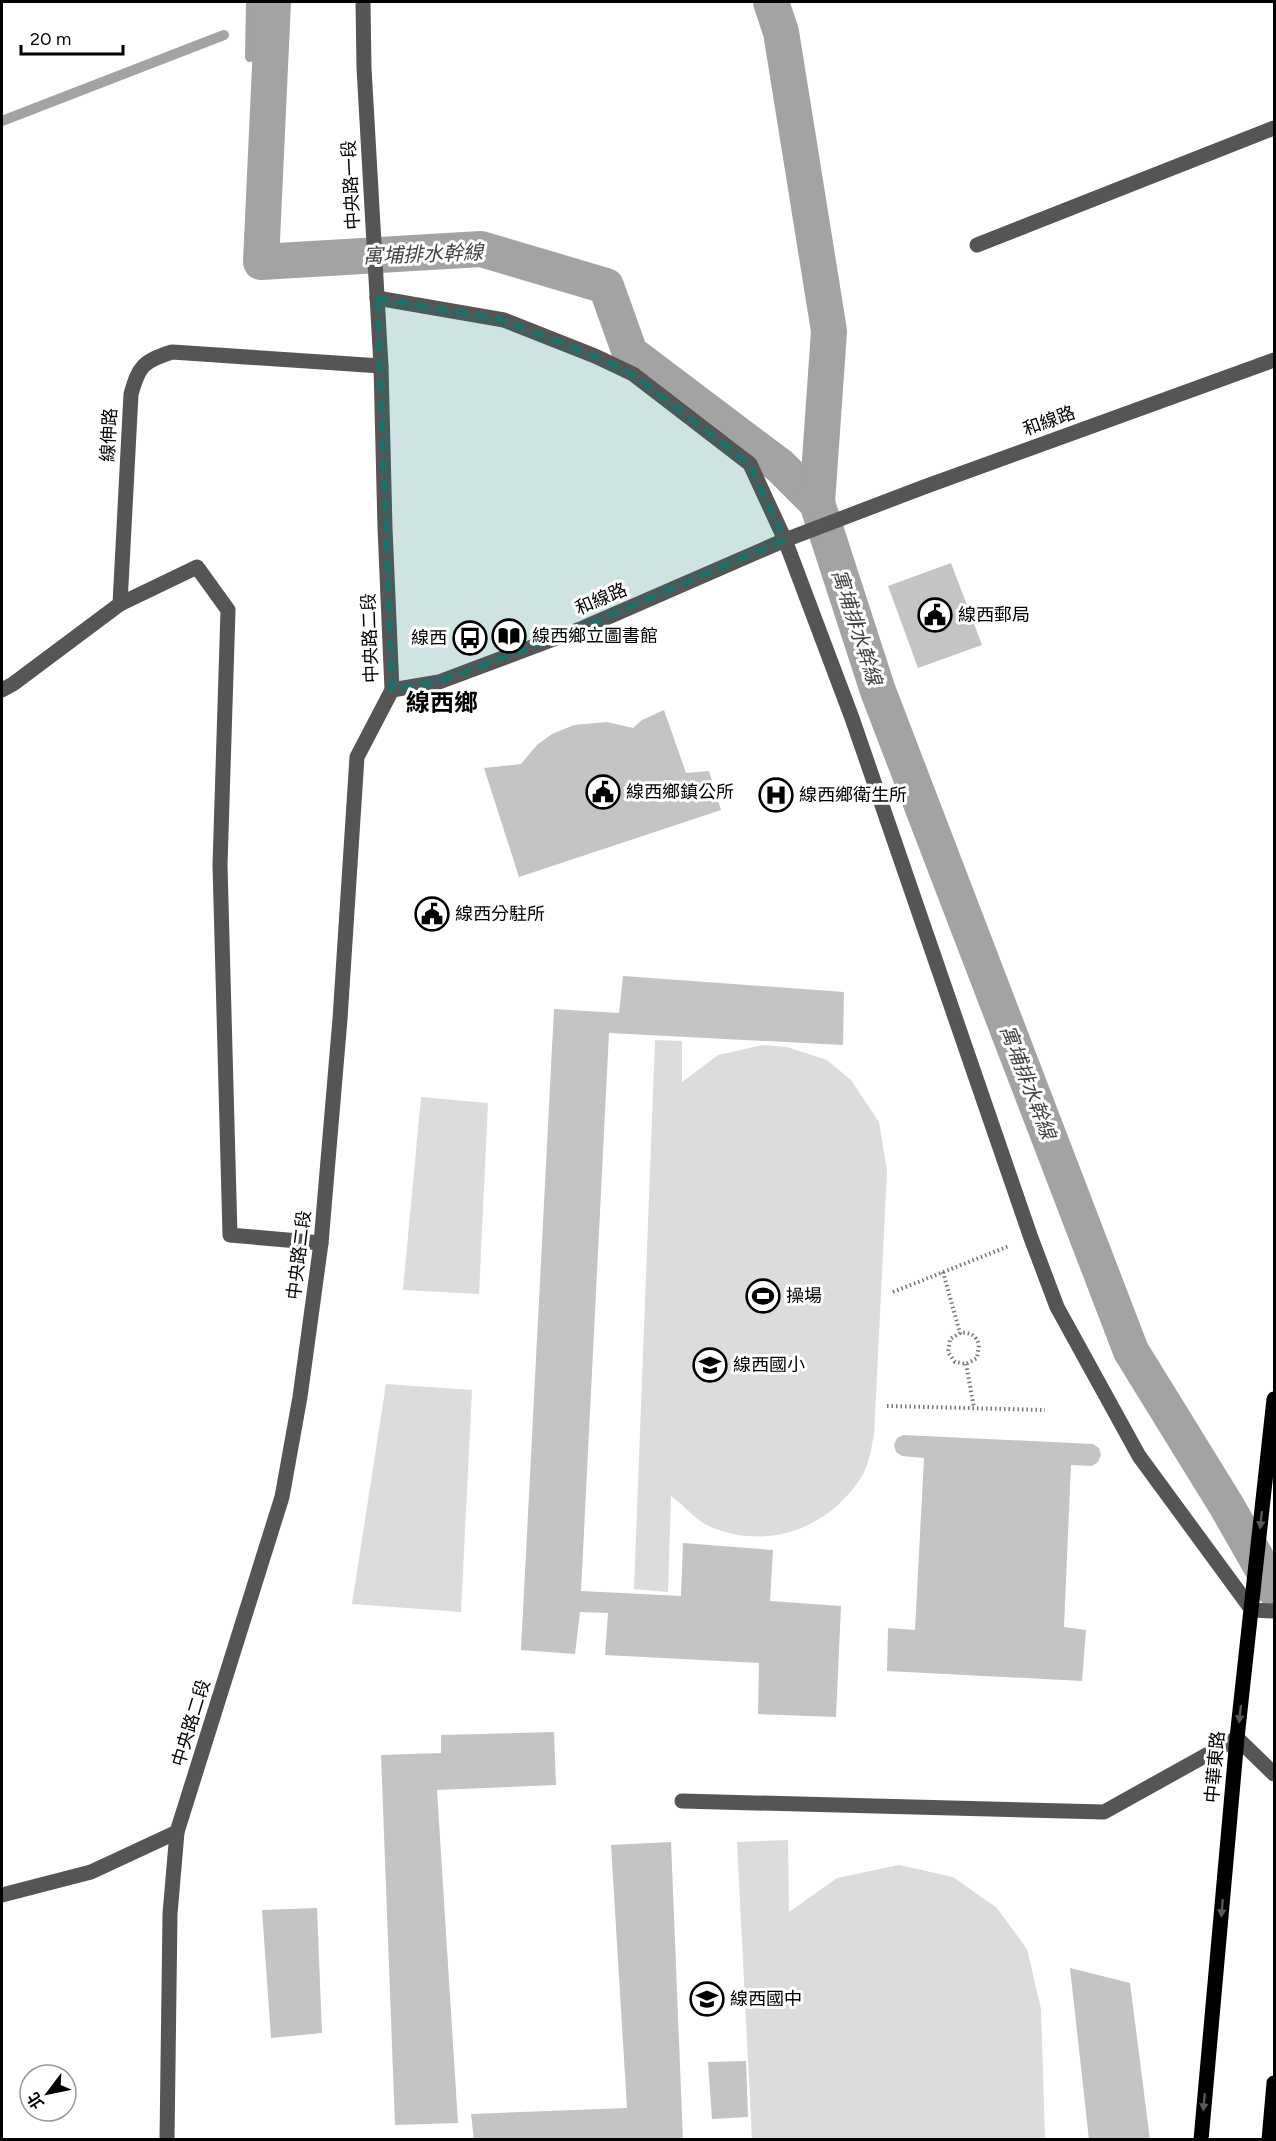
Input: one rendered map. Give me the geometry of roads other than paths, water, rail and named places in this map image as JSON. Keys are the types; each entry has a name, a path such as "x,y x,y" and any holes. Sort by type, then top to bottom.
{"main road":[{"name":"中華東路","path":"1201,2139 1237,1738 1275,1399"},
{"path":"1269,2139 1275,2083"}],"street":[{"name":"中央路一段","path":"363,2 364,68 381,366"},
{"path":"977,245 1275,128"},
{"path":"377,298 504,320 595,356 633,374 750,464 785,540 852,718 1027,1227 1057,1307 1139,1456 1252,1610 1275,1611"},
{"name":"線伸路","path":"120,604 131,394 138,371 154,357 172,352 381,366"},
{"name":"和線路","path":"392,690 440,682 584,628 785,540 1275,360"},
{"name":"中央路二段","path":"167,2139 170,1914 177,1832 282,1497 300,1397 321,1243 340,1019 357,757 392,690 381,366"},
{"path":"2,690 120,604 197,567 228,610 220,865 230,1235 321,1243"},
{"path":"682,1801 1104,1812 1237,1738 1275,1774"},
{"path":"2,1895 91,1872 177,1832"}],"waterway":[{"path":"250,57 251,2"},
{"name":"寓埔排水幹線","path":"273,2 261,262 481,249 606,286 630,353 780,466 817,503 878,691 1131,1351 1226,1505 1274,1589"},
{"path":"771,2 781,32 829,331 817,503"},
{"path":"2,121 224,35"}],"place":[{"name":"線西郵局","path":"935,615"},
{"name":"線西鄉立圖書館","path":"509,636"},
{"name":"線西","path":"470,638"},
{"name":"線西鄉鎮公所","path":"603,792"},
{"name":"線西鄉衛生所","path":"776,795"},
{"name":"線西分駐所","path":"432,914"},
{"name":"操場","path":"763,1296"},
{"name":"線西國小","path":"710,1365"},
{"name":"線西國中","path":"707,1999"}],"district":[{"name":"線西鄉","path":"442,702"}]}
